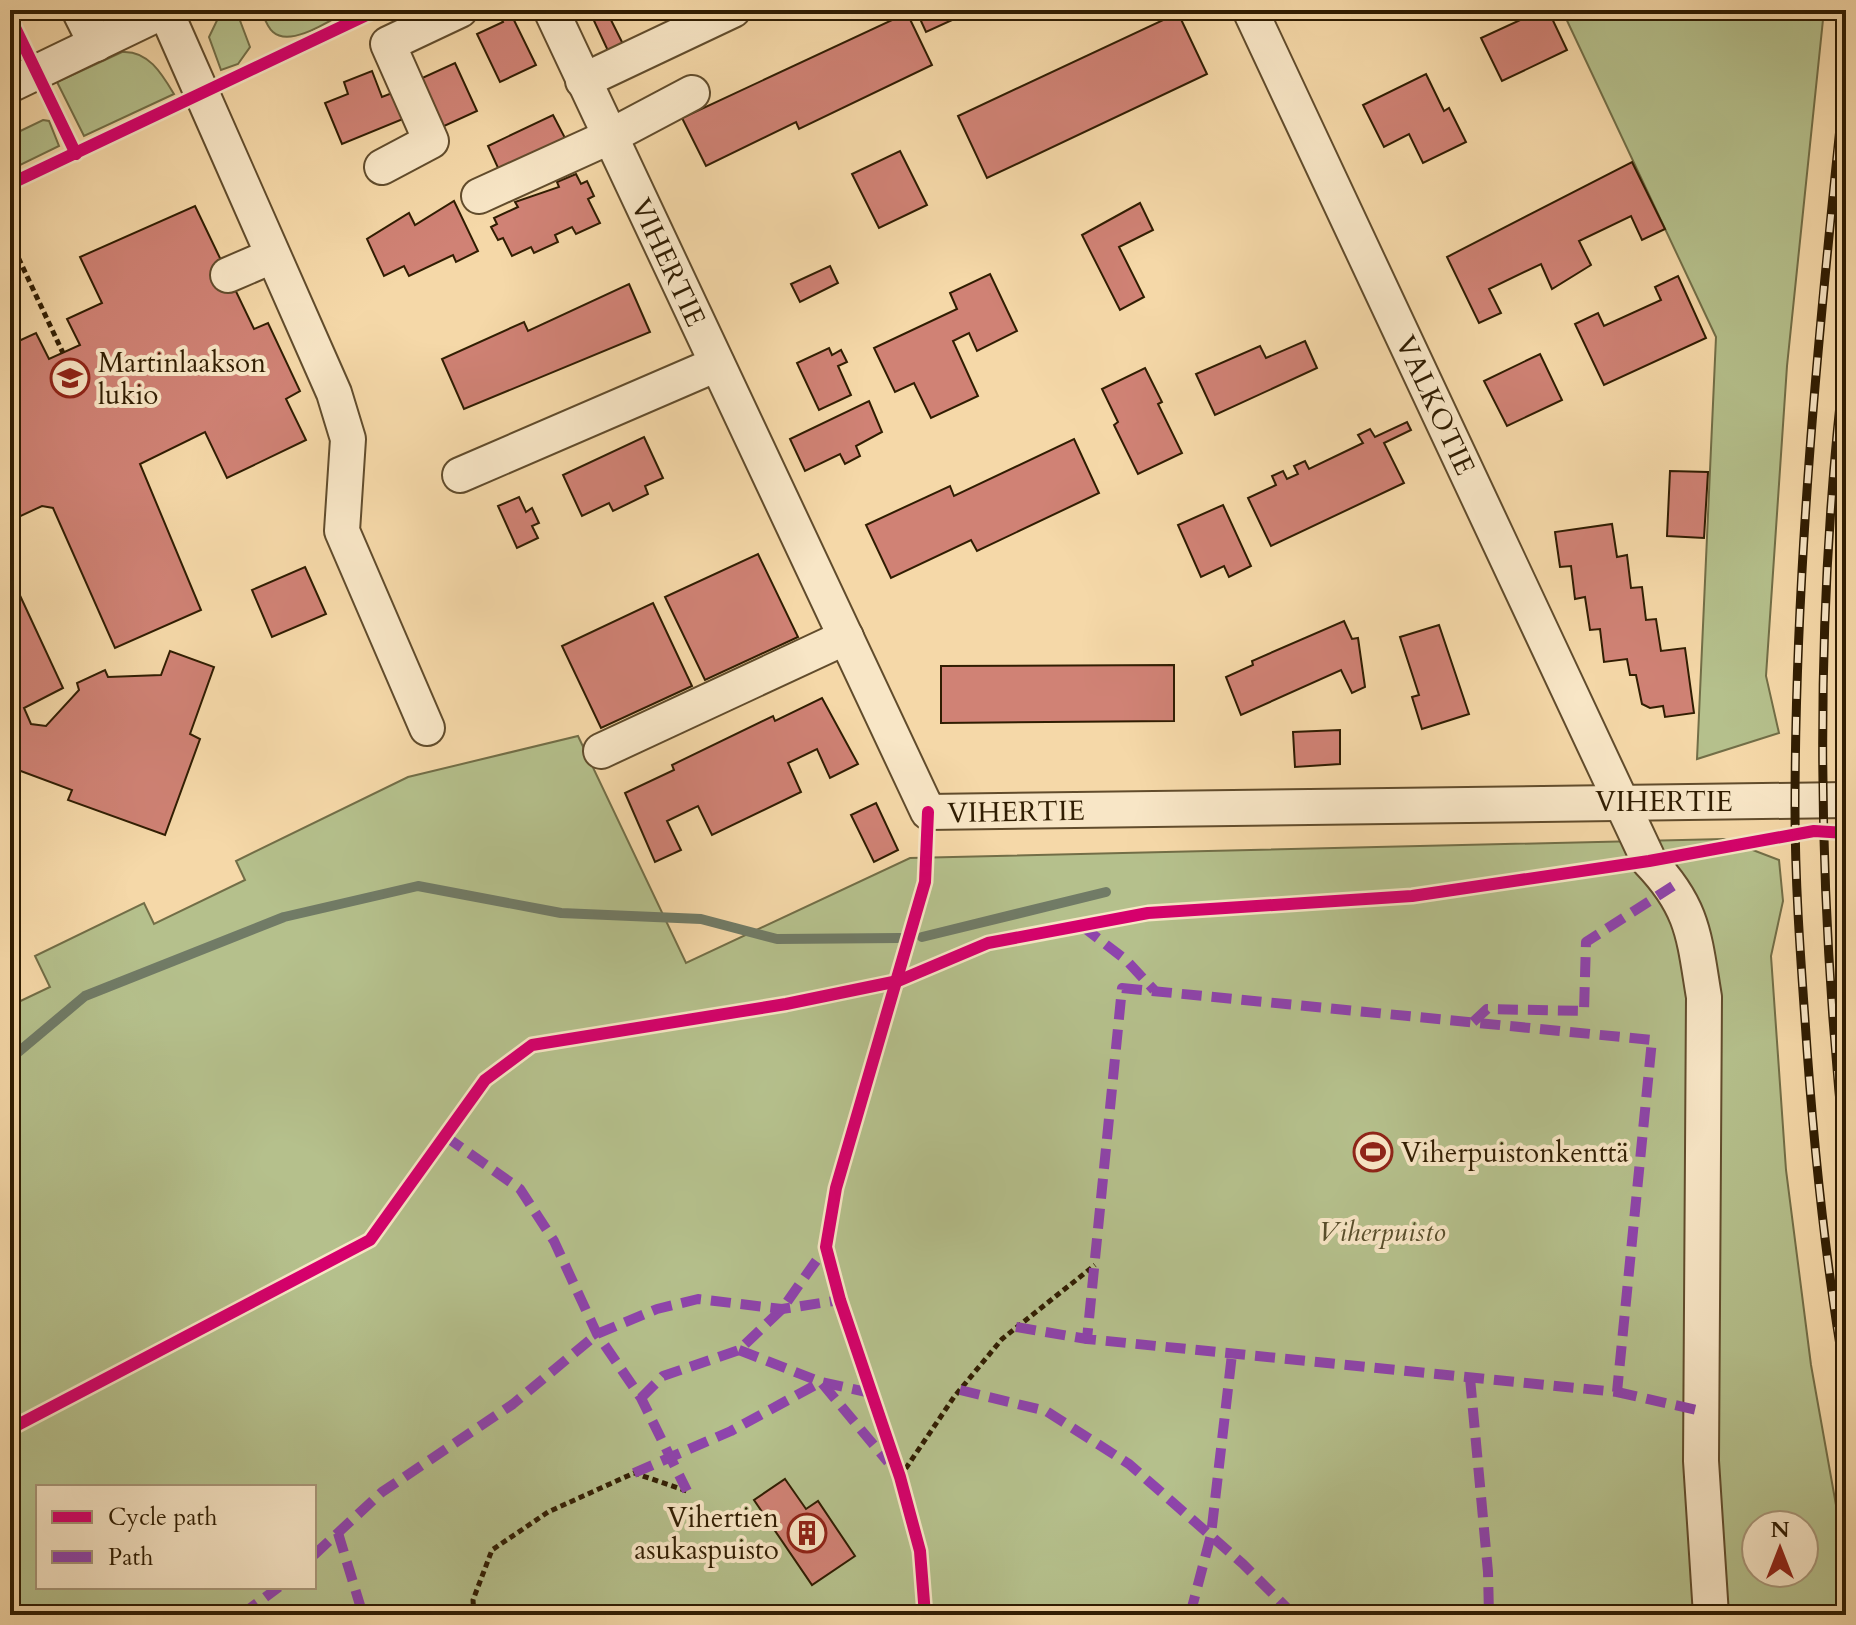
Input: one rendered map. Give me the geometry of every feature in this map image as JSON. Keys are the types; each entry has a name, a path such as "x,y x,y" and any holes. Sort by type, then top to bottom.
{"street":[{"path":"79,10 96,44"},
{"path":"10,85 166,10 334,393 348,439 342,531 427,728"},
{"path":"382,167 431,141 388,44 460,10"},
{"name":"VIHERTIE","path":"551,10 928,812 1846,800"},
{"path":"583,81 733,10"},
{"name":"VALKOTIE","path":"1250,10 1649,861 1673,886 1691,921 1704,997 1701,1461 1711,1615"},
{"path":"479,196 609,137 692,93"},
{"path":"228,275 272,256"},
{"path":"460,475 717,364"},
{"path":"601,751 846,637"}],"path":[{"path":"10,240 63,353"},
{"path":"900,1477 954,1397 1002,1339 1095,1265"},
{"path":"895,1463 904,1492"},
{"path":"474,1615 473,1600 492,1550 548,1512 634,1473 687,1491"}],"green space":[{"path":"222,10 236,10 250,47 238,64 221,70 209,37"},
{"path":"261,10 349,10 290,37 273,32"},
{"path":"1562,10 1824,10 1787,366 1766,676 1779,733 1697,759 1716,337"},
{"path":"122,52 131,52 147,59 174,94 84,136 57,82"},
{"path":"43,120 49,121 59,146 10,170 10,136"},
{"name":"Viherpuisto","path":"578,736 686,963 910,858 1724,839 1779,860 1783,901 1771,956 1786,1170 1811,1365 1846,1561 1846,1615 10,1615 10,1006 50,987 35,956 144,903 154,924 245,880 236,861 408,777"},
{"path":"1841,840 1846,840 1846,922 1838,899"}],"building":[{"path":"509,10 536,65 500,82 477,34 503,22 498,12"},
{"path":"589,10 606,10 624,46 609,53"},
{"path":"916,10 974,10 926,32"},
{"path":"1548,10 1567,50 1502,81 1481,38"},
{"path":"907,13 932,65 799,129 796,122 706,166 682,118"},
{"path":"1178,13 1207,74 987,178 958,116"},
{"path":"455,63 477,111 442,127 420,79"},
{"path":"372,71 382,97 392,93 403,119 342,144 325,103 348,94 344,82"},
{"path":"1426,74 1444,111 1449,108 1466,142 1423,163 1409,134 1384,147 1363,105"},
{"path":"553,115 565,138 499,170 488,146"},
{"path":"900,151 927,205 879,228 852,174"},
{"path":"1632,162 1665,229 1642,240 1631,216 1579,241 1591,265 1552,289 1541,264 1489,289 1501,313 1479,323 1447,257"},
{"path":"576,174 581,184 587,181 594,196 588,199 600,223 576,234 572,227 555,235 558,242 534,253 531,247 512,256 503,238 498,240 491,227 497,224 494,218 518,207 515,202 559,187 557,182"},
{"path":"454,201 478,251 456,262 453,255 409,276 404,266 384,276 367,239 409,213 415,225"},
{"path":"1140,203 1153,230 1119,247 1144,297 1120,310 1082,235"},
{"path":"195,206 254,329 268,323 300,391 286,399 306,440 227,478 205,432 140,464 201,610 115,648 53,508 42,506 10,521 10,345 36,333 49,359 80,345 67,319 102,303 80,257"},
{"path":"830,266 838,283 800,302 791,284"},
{"path":"990,274 1017,331 977,351 969,333 953,341 978,396 931,418 914,383 895,392 874,348 957,309 950,293"},
{"path":"1678,276 1706,338 1604,385 1575,324 1598,313 1604,326 1661,300 1655,287"},
{"path":"629,284 650,332 464,409 442,359 524,322 528,331"},
{"path":"1305,341 1317,368 1215,415 1196,374 1260,346 1266,358"},
{"path":"829,348 832,355 841,350 847,362 838,366 851,395 819,410 797,363"},
{"path":"1540,354 1562,400 1507,426 1484,381"},
{"path":"1145,368 1162,402 1158,404 1182,453 1138,474 1114,425 1118,422 1102,389"},
{"path":"869,401 882,432 856,446 860,456 845,464 840,454 805,471 790,439"},
{"path":"1407,422 1411,430 1384,443 1404,483 1271,546 1248,498 1276,485 1272,476 1283,471 1287,479 1298,474 1294,466 1305,461 1309,469 1363,443 1358,435 1370,429 1375,437"},
{"path":"644,437 663,478 645,486 648,494 613,511 609,503 582,516 563,475"},
{"path":"1074,439 1099,493 977,551 971,540 891,578 866,525 950,486 954,496"},
{"path":"1670,471 1708,472 1704,538 1667,536"},
{"path":"519,497 526,512 532,508 539,523 532,526 538,538 517,548 498,506"},
{"path":"1223,505 1251,566 1229,577 1224,566 1201,577 1178,525"},
{"path":"1612,524 1617,557 1627,555 1631,588 1642,587 1646,620 1656,619 1661,651 1685,648 1694,713 1665,717 1663,706 1650,708 1642,704 1636,675 1630,675 1627,659 1604,662 1600,629 1590,630 1585,597 1575,599 1571,566 1560,567 1555,532"},
{"path":"758,554 798,637 705,680 665,597"},
{"path":"305,567 326,614 272,637 252,590"},
{"path":"10,574 63,688 24,708 31,724 46,726 79,690 77,683 105,670 108,677 161,675 170,651 214,667 190,734 200,739 165,835 68,800 72,790 10,767"},
{"path":"653,603 692,686 601,728 562,646"},
{"path":"1344,621 1352,639 1358,638 1365,687 1352,693 1341,670 1241,715 1226,677 1253,665 1252,661"},
{"path":"1439,625 1469,714 1422,729 1412,697 1419,695 1400,637"},
{"path":"1174,665 1174,721 941,723 941,666"},
{"path":"822,698 858,764 830,778 817,749 788,763 801,792 712,835 698,806 667,821 681,850 655,862 625,793 674,770 672,765 773,716 775,721"},
{"path":"1340,730 1340,764 1295,767 1293,732"},
{"path":"876,803 898,850 874,862 851,815"},
{"name":"Vihertien asukaspuisto","path":"785,1479 806,1509 818,1501 855,1556 812,1585 754,1500"}],"waterway":[{"path":"10,1059 85,996 284,917 418,886 561,913 701,919 777,939 900,938"},
{"path":"922,937 1106,892"}],"railway":[{"path":"1846,71 1818,347 1804,532 1795,809 1798,915 1812,1111 1826,1246 1846,1381"},
{"path":"1846,352 1828,554 1823,757 1829,960 1846,1162"}],"marked path":[{"path":"1473,1022 1487,1009 1584,1011 1586,942 1673,886"},
{"path":"1082,926 1126,960 1154,990"},
{"path":"1122,988 1652,1040 1617,1392 1087,1339 1122,988"},
{"path":"445,1136 520,1189 554,1241 597,1334 641,1398 687,1491"},
{"path":"641,1398 663,1376 739,1350 782,1309 826,1247"},
{"path":"316,1553 382,1492 513,1404 597,1334 657,1309 698,1299 782,1309 840,1300"},
{"path":"1016,1327 1087,1339"},
{"path":"739,1350 821,1382 871,1393"},
{"path":"1190,1615 1211,1535 1232,1354"},
{"path":"1470,1378 1488,1572 1489,1615"},
{"path":"634,1473 731,1431 821,1382 888,1462"},
{"path":"960,1390 1046,1411 1129,1464 1243,1564 1294,1615"},
{"path":"1617,1392 1701,1411"},
{"path":"338,1533 363,1615"},
{"path":"241,1615 276,1589"}],"cycle path":[{"path":"10,184 377,10"},
{"path":"10,17 76,154"},
{"path":"925,1615 920,1551 900,1477 840,1300 826,1247 836,1188 925,882 928,812"},
{"path":"10,1429 370,1240 485,1080 532,1045 786,1004 898,981 988,943 1148,913 1412,896 1649,861 1814,831 1846,833"}],"place":[{"name":"Martinlaakson lukio","path":"70,378"},
{"name":"Viherpuistonkenttä","path":"1373,1152"},
{"name":"Vihertien asukaspuisto","path":"807,1533"}]}
